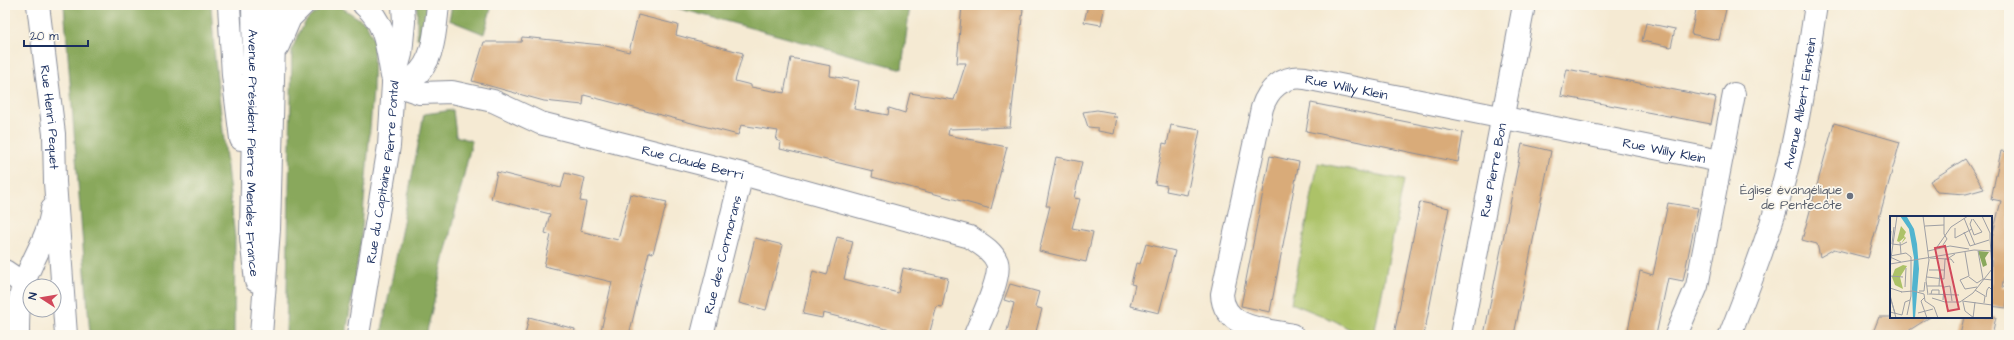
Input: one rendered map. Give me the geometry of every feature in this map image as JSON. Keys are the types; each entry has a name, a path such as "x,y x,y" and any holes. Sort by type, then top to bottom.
{"street":[{"name":"Rue Henri Pequet","path":"38,5 54,134 55,182 66,334"},
{"path":"229,5 233,75 241,144 252,169"},
{"name":"Avenue Président Pierre Mendès France","path":"253,5 251,238 261,330"},
{"name":"Avenue Président Pierre Mendès France","path":"261,330 270,230 275,5"},
{"path":"274,61 282,33 290,18 303,5"},
{"path":"364,5 376,17 384,35 393,84"},
{"path":"393,84 401,54 404,22 403,5"},
{"name":"Rue du Capitaine Pierre Pontal","path":"358,335 389,146 393,84 413,78 427,63 432,47 438,5"},
{"name":"Rue Pierre Bon","path":"1461,335 1524,5"},
{"name":"Avenue Albert Einstein","path":"1730,335 1752,279 1780,194 1800,112 1816,5"},
{"name":"Rue Willy Klein","path":"1292,335 1232,319 1225,310 1222,302 1222,294 1262,108 1272,89 1284,80 1301,77 1720,161"},
{"name":"Rue Claude Berri","path":"393,84 420,93 452,92 493,101 540,123 742,174 970,237 990,250 997,262 998,274 975,335"},
{"name":"Rue Willy Klein","path":"1676,335 1697,286 1734,94"},
{"name":"Rue des Cormorans","path":"707,334 742,174"},
{"name":"Rue Henri Pequet","path":"30,278 51,218 55,182"},
{"path":"5,271 22,283"},
{"name":"Rue Henri Pequet","path":"18,335 18,314 22,302"},
{"name":"Rue Henri Pequet","path":"56,318 66,334"}],"green space":[{"path":"64,5 211,5 215,60 235,238 234,335 90,335"},
{"path":"417,5 430,5 427,39 417,38"},
{"path":"452,5 492,5 484,34 449,20"},
{"path":"666,5 910,5 902,69"},
{"path":"339,6 366,23 374,40 373,91 361,240 346,335 286,335 292,49 308,18 320,10"},
{"path":"453,110 456,136 472,141 426,335 381,335 424,114"},
{"path":"1318,163 1404,180 1374,335 1360,335 1335,321 1291,303"}],"building":[{"path":"962,5 1020,5 1020,8 1023,9 1010,127 949,129 948,135 1007,147 991,209 872,177 873,171 780,149 781,142 776,140 778,131 741,125 738,135 584,95 583,105 544,101 472,81 484,42 521,42 522,37 602,45 629,52 638,15 678,25 676,35 743,53 735,81 751,85 751,87 784,93 791,58 831,66 830,76 859,81 854,109 888,115 889,108 905,113 910,93 954,100 966,63 957,63"},
{"path":"1088,5 1105,5 1101,25 1084,22"},
{"path":"1697,5 1727,5 1719,40 1691,34"},
{"path":"1646,23 1675,29 1671,47 1642,41"},
{"path":"1567,69 1716,98 1711,124 1561,96"},
{"path":"1311,103 1463,133 1458,162 1306,131"},
{"path":"1097,110 1114,113 1113,117 1117,117 1114,134 1098,131 1098,128 1088,127 1083,112"},
{"name":"Église évangélique de Pentecôte","path":"1834,123 1900,142 1868,258 1834,249 1820,257 1817,244 1802,240"},
{"path":"1171,125 1200,130 1187,195 1166,191 1167,186 1155,184 1163,143 1167,144"},
{"path":"1522,144 1551,151 1514,335 1484,335"},
{"path":"2001,151 2009,152 2009,258 2002,287 2009,288 2006,308 1992,306 1992,237 2001,201 1991,199"},
{"path":"1270,156 1299,162 1270,312 1241,306"},
{"path":"1056,157 1082,162 1074,198 1080,199 1072,228 1093,232 1086,262 1039,251 1050,206 1046,206"},
{"path":"1965,159 1984,189 1966,194 1937,192 1930,181"},
{"path":"497,172 561,188 565,173 585,178 580,201 586,202 580,231 618,240 630,194 667,202 653,253 649,252 629,335 600,335 612,282 544,266 551,235 545,233 550,214 491,199"},
{"path":"1420,202 1449,208 1424,335 1394,335"},
{"path":"1668,203 1698,208 1683,281 1668,278 1656,335 1627,335 1640,271 1653,275"},
{"path":"837,237 853,241 844,279 898,293 903,268 948,278 942,307 937,306 929,335 888,335 890,330 823,313 822,318 803,314 813,271 827,275"},
{"path":"755,238 783,245 766,310 739,303"},
{"path":"1146,244 1175,251 1159,313 1130,306 1135,285 1131,284 1136,263 1140,264"},
{"path":"1010,284 1039,292 1035,307 1042,309 1035,335 1006,335 1014,303 1004,300"},
{"path":"529,317 575,329 574,335 525,335"},
{"path":"1879,317 1928,318 1902,335 1872,335"},
{"path":"1996,317 1992,335 1960,335 1964,318"}],"place":[{"name":"Église évangélique de Pentecôte","path":"1850,196"}]}
